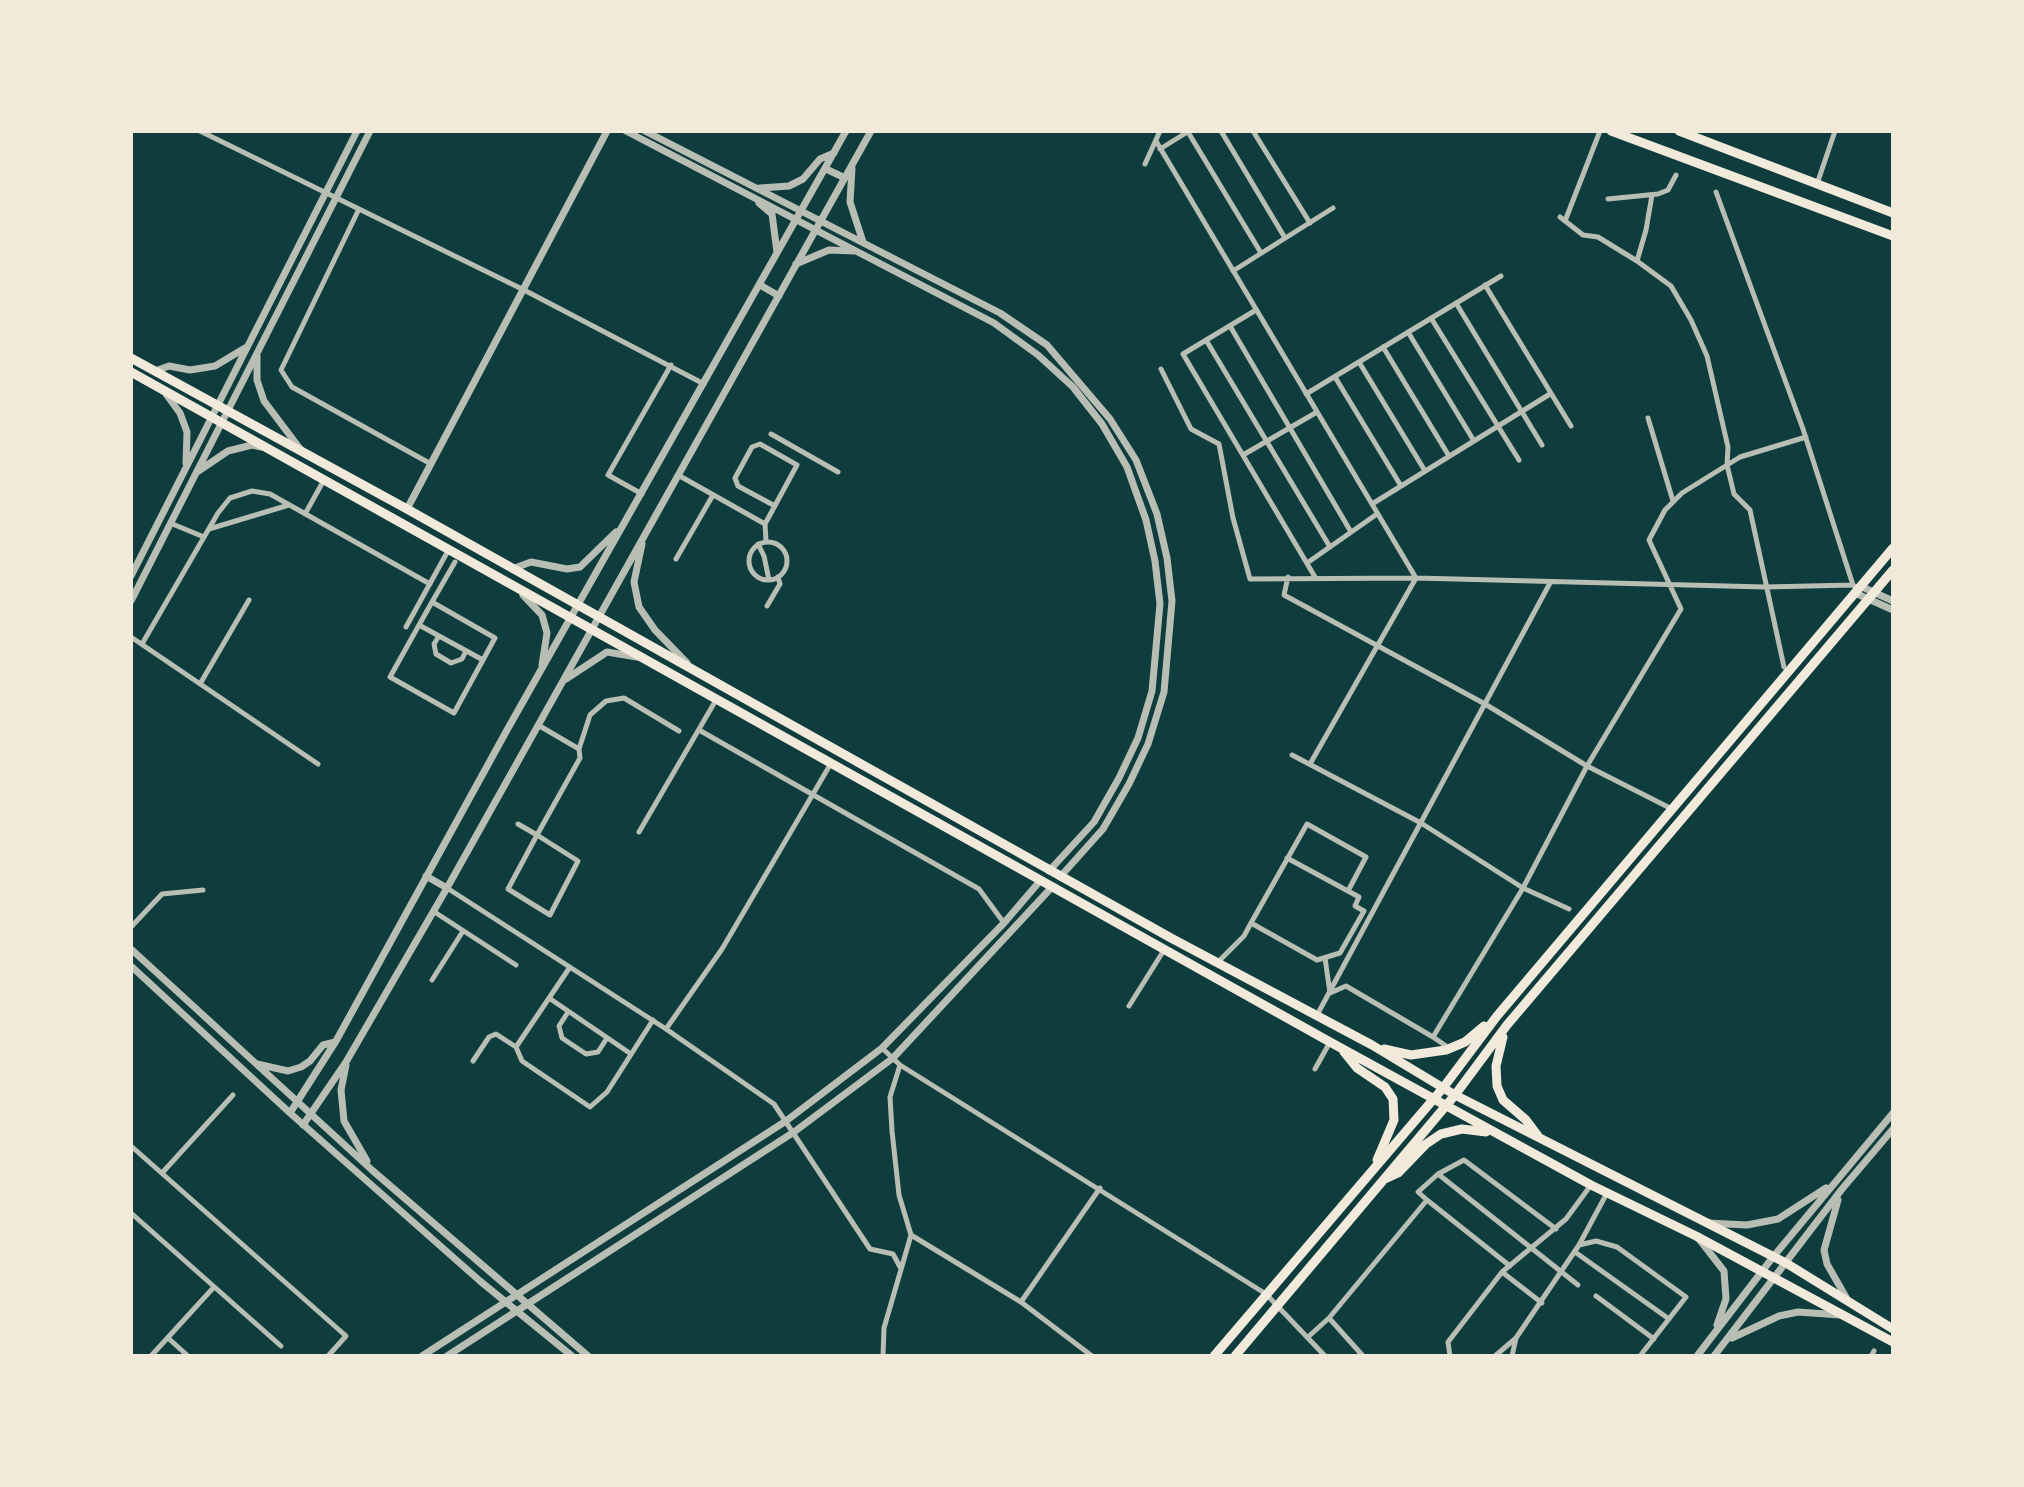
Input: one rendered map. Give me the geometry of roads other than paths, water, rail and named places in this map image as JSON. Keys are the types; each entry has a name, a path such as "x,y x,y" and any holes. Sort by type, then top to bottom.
{"main road":[{"path":"1611,131 1893,236"},
{"path":"1679,131 1816,186 1893,213"},
{"path":"131,358 407,509 1315,1018 1372,1045 1455,1095 1786,1263 1857,1310 1893,1329"},
{"path":"131,373 1505,1139 1762,1270 1893,1342"},
{"path":"1214,1356 1443,1088 1496,1016 1856,588 1893,548"},
{"path":"1234,1356 1446,1106 1507,1025 1893,570"},
{"path":"1372,1045 1411,1055 1446,1050 1465,1042 1496,1016"},
{"path":"1507,1025 1499,1046 1497,1086 1503,1100 1526,1120 1539,1137"},
{"path":"1341,1048 1357,1068 1385,1087 1392,1099 1394,1120 1373,1169"},
{"path":"1380,1182 1398,1173 1426,1144 1441,1134 1478,1130 1505,1139"}],"street":[{"path":"200,131 524,290 705,384"},
{"path":"131,576 357,131"},
{"path":"131,601 370,131"},
{"path":"407,509 607,131"},
{"path":"626,131 802,211 1000,313 1047,345 1110,419 1136,460 1157,514 1167,558 1172,601 1164,692 1149,744 1129,784 1103,829 1060,877"},
{"path":"645,131 753,191 797,219 994,323 1038,355 1073,387 1102,425 1127,467 1146,520 1155,561 1160,604 1152,691 1138,738 1094,822 1049,871"},
{"path":"290,1113 336,1041 426,876 846,131"},
{"path":"303,1125 346,1062 447,888 871,131"},
{"path":"1145,164 1160,131"},
{"path":"1221,131 1285,238"},
{"path":"1253,131 1310,223"},
{"path":"1600,131 1562,219 1583,234 1598,237 1671,286 1702,344 1728,447 1727,465 1734,494 1750,510 1784,667"},
{"path":"1816,186 1835,131"},
{"path":"1160,149 1189,132 1261,253"},
{"path":"1156,141 1416,578"},
{"path":"753,191 789,186 803,179 820,159 834,153"},
{"path":"853,164 850,202 863,242"},
{"path":"826,169 845,178"},
{"path":"1608,199 1668,191 1675,175"},
{"path":"753,191 772,214 777,254"},
{"path":"1716,192 1806,437 1856,588"},
{"path":"1637,261 1652,195"},
{"path":"1233,271 1333,208"},
{"path":"359,209 281,370 292,387 431,464"},
{"path":"796,264 829,250 859,251"},
{"path":"1306,394 1501,276"},
{"path":"760,285 779,296"},
{"path":"1485,285 1571,426"},
{"path":"1456,303 1542,445"},
{"path":"1256,310 1184,354 1315,577"},
{"path":"1431,318 1519,460"},
{"path":"1230,326 1351,532"},
{"path":"1408,332 1474,441"},
{"path":"1206,340 1330,547"},
{"path":"1383,347 1449,456"},
{"path":"155,372 169,366 190,370 215,366 246,348"},
{"path":"257,352 257,380 264,401 301,450"},
{"path":"1359,362 1425,471"},
{"path":"642,494 608,475 671,365"},
{"path":"1161,369 1191,429 1219,443 1233,518 1250,579 1416,578 1856,588 1893,610"},
{"path":"1335,377 1401,486"},
{"path":"160,388 180,413 187,432 184,471"},
{"path":"1372,504 1550,394"},
{"path":"1243,455 1317,412"},
{"path":"1648,418 1673,501"},
{"path":"771,435 838,472"},
{"path":"1433,1037 1523,888 1587,766 1681,609 1649,540 1673,501 1741,457 1806,437"},
{"path":"194,475 208,462 241,446 253,444 274,452"},
{"path":"775,506 737,485 735,478 752,447 760,444 797,465"},
{"path":"766,541 765,524 804,453"},
{"path":"678,475 765,524"},
{"path":"305,514 324,480"},
{"path":"142,644 204,537 230,499 252,491 270,494 430,584"},
{"path":"676,559 713,495"},
{"path":"209,529 289,505"},
{"path":"1307,563 1377,514"},
{"path":"512,569 531,562 567,569 580,567 626,522"},
{"path":"170,523 204,537"},
{"path":"646,532 636,568 634,593 639,607 655,630 695,671"},
{"path":"766,541 781,546 787,556 786,568 778,577 769,580 758,577 750,567 750,554 758,544 766,541"},
{"path":"758,544 764,555 769,580"},
{"path":"405,627 449,550"},
{"path":"432,603 495,638 454,713 390,677 455,562"},
{"path":"767,606 780,583 778,577"},
{"path":"1288,577 1284,595 1485,704 1587,766 1672,809"},
{"path":"1310,764 1416,578"},
{"path":"506,581 533,603 541,615 547,633 541,672"},
{"path":"1315,1018 1550,583"},
{"path":"1871,596 1893,601"},
{"path":"200,684 249,600"},
{"path":"419,625 483,660"},
{"path":"439,636 434,644 436,654 451,663 462,659 466,651"},
{"path":"131,637 318,765"},
{"path":"561,685 580,668 607,652 632,655 655,665"},
{"path":"518,824 537,835 578,861 550,915 508,889 537,835 580,758 579,749 590,715 606,701 624,698 679,731"},
{"path":"639,832 716,700"},
{"path":"538,725 579,749"},
{"path":"699,730 979,889 1004,923"},
{"path":"1292,755 1421,823 1523,888 1569,909"},
{"path":"666,1029 722,949 830,765"},
{"path":"1217,963 1244,936 1307,824 1366,857 1348,891"},
{"path":"1251,923 1317,960 1340,953 1364,911 1354,906 1359,897 1287,858"},
{"path":"426,876 653,1020 774,1104 870,1250 893,1254 901,1267"},
{"path":"422,1356 786,1121 883,1048 1004,923 1040,881"},
{"path":"447,1356 794,1132 893,1058 1052,887"},
{"path":"131,927 162,894 203,890"},
{"path":"433,911 516,965"},
{"path":"432,980 463,931"},
{"path":"131,949 373,1171 587,1356"},
{"path":"1129,1006 1164,950"},
{"path":"1325,958 1330,993"},
{"path":"131,966 303,1125 572,1356"},
{"path":"516,1047 570,967"},
{"path":"1330,993 1346,986 1433,1037 1446,1046 1446,1050"},
{"path":"549,999 631,1054"},
{"path":"568,1012 559,1026 562,1038 586,1054 598,1052 607,1038"},
{"path":"473,1061 489,1037 496,1034 516,1047 522,1061 590,1107 607,1092 653,1020"},
{"path":"253,1063 288,1071 310,1061 323,1045 336,1041"},
{"path":"1315,1069 1330,1042"},
{"path":"883,1048 900,1065 1100,1188 1279,1303 1325,1356"},
{"path":"346,1062 341,1090 344,1121 350,1138 373,1171"},
{"path":"883,1356 884,1328 911,1235 899,1195 892,1131 890,1097 900,1065"},
{"path":"162,1173 233,1095"},
{"path":"1697,1356 1762,1270 1893,1113"},
{"path":"1714,1356 1842,1189 1893,1129"},
{"path":"131,1146 346,1336 328,1356"},
{"path":"1510,1266 1418,1192 1438,1174 1464,1160 1556,1229"},
{"path":"1438,1174 1578,1285"},
{"path":"1705,1223 1747,1225 1778,1219 1805,1205 1838,1179"},
{"path":"1450,1356 1448,1342 1502,1272 1556,1229 1580,1204 1591,1185"},
{"path":"1021,1302 1100,1188"},
{"path":"1842,1189 1825,1237 1824,1250 1827,1264 1839,1287 1857,1310"},
{"path":"1495,1356 1516,1338 1542,1303 1575,1252 1607,1193"},
{"path":"1308,1337 1329,1318 1427,1200"},
{"path":"131,1213 281,1346"},
{"path":"911,1235 1021,1302 1092,1356"},
{"path":"1696,1236 1724,1271 1727,1287 1712,1336"},
{"path":"1579,1245 1596,1241 1617,1247 1686,1297 1640,1356"},
{"path":"1575,1252 1669,1319"},
{"path":"1502,1272 1542,1303"},
{"path":"151,1356 214,1287"},
{"path":"1595,1296 1654,1339"},
{"path":"1723,1345 1750,1326 1779,1316 1798,1312 1847,1315"},
{"path":"1329,1318 1363,1356"},
{"path":"168,1338 188,1356"},
{"path":"1512,1356 1516,1338"}]}
